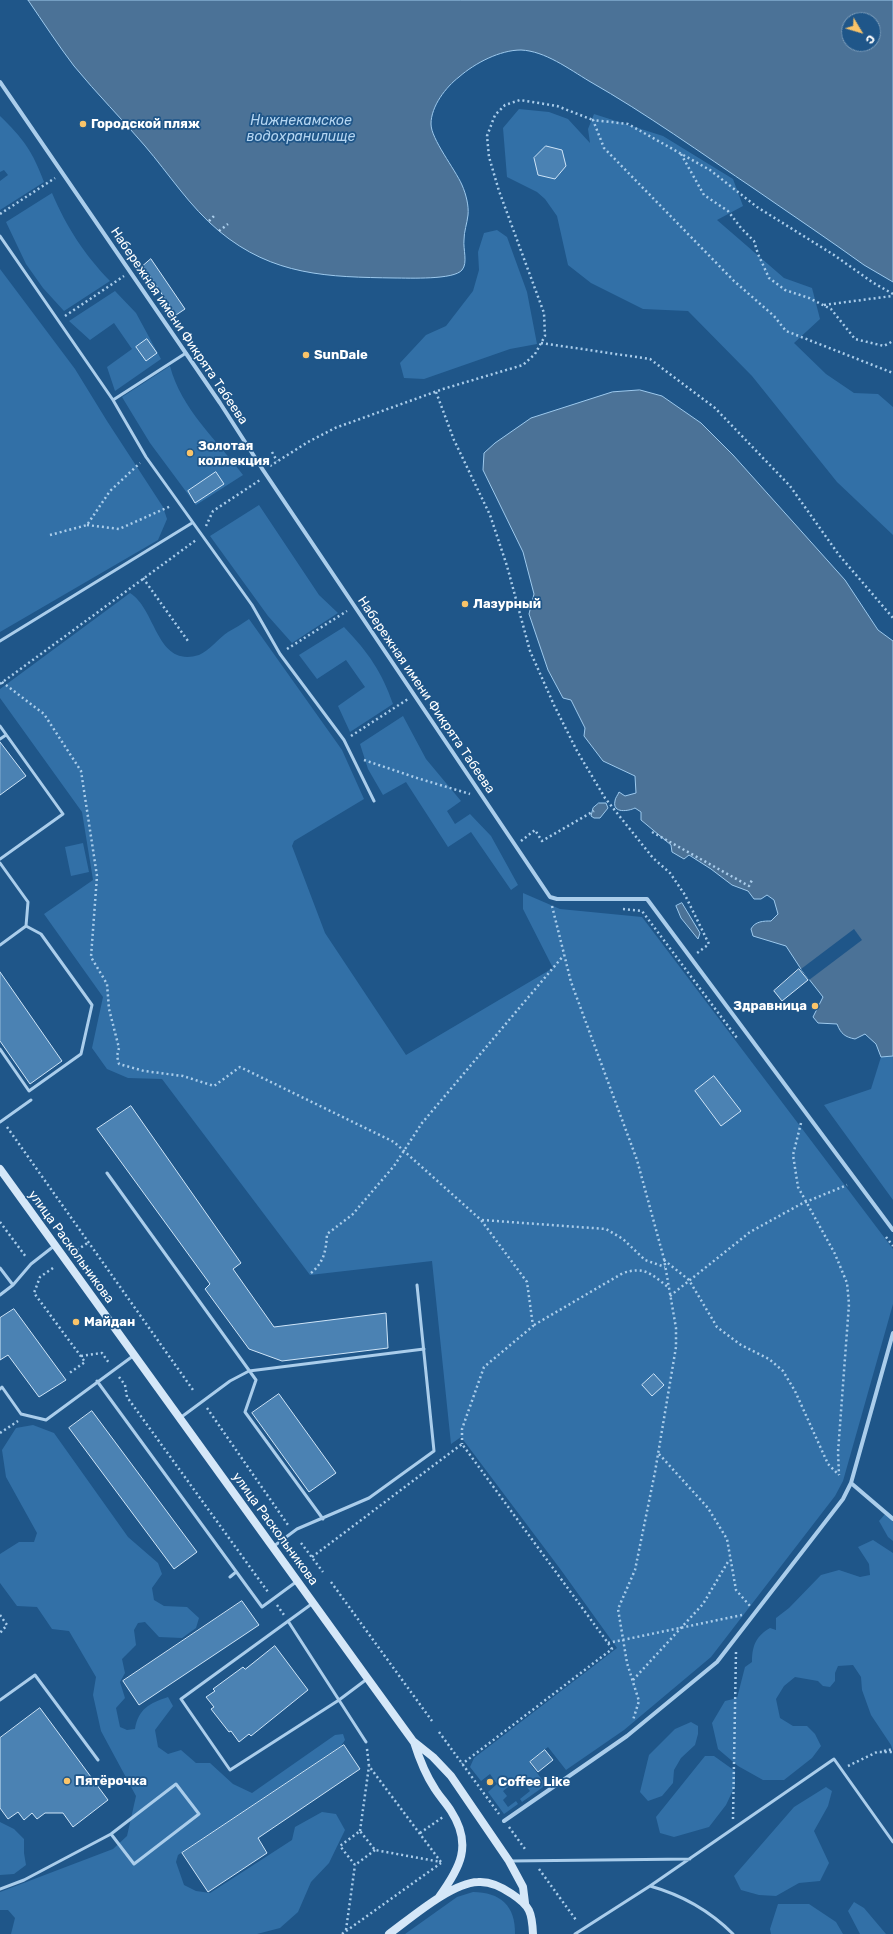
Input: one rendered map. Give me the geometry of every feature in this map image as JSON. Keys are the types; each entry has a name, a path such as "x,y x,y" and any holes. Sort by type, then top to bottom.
{"street":[{"name":"Набережная имени Фикрята Табеева","path":"0,82 186,353 550,897 557,899 648,899 893,1230"},
{"name":"улица Раскольникова","path":"0,1169 413,1741 433,1757 451,1776 509,1861 523,1887 525,1903 532,1918 533,1934"},
{"path":"504,1821 627,1736 717,1662 842,1499 851,1483 893,1333"},
{"path":"851,1483 893,1519"},
{"path":"413,1741 422,1765 434,1788 451,1811 462,1836 460,1864 437,1899"},
{"path":"390,1934 437,1899 461,1886 477,1882 490,1883 501,1887 525,1903"}],"lane":[{"path":"0,236 113,400 146,457 252,605 280,654 344,740 374,801"},
{"path":"113,400 186,353"},
{"path":"0,641 192,523"},
{"path":"0,726 63,814 0,859"},
{"path":"0,739 6,735"},
{"path":"0,863 28,902 26,926"},
{"path":"0,944 26,926"},
{"path":"0,1049 29,1090 81,1054 92,1005 41,934 26,926"},
{"path":"0,1122 31,1100"},
{"path":"107,1173 256,1380 245,1412 323,1519"},
{"path":"0,1294 12,1285 31,1264 55,1245"},
{"path":"0,1268 12,1285"},
{"path":"273,1547 297,1529 369,1498 434,1451 417,1285"},
{"path":"180,1418 230,1381 249,1371 424,1349"},
{"path":"0,1389 2,1387 21,1414 46,1420 134,1355"},
{"path":"97,1381 262,1607 297,1581"},
{"path":"230,1577 236,1572"},
{"path":"313,1603 181,1699 230,1770 339,1700 368,1679"},
{"path":"288,1621 366,1742"},
{"path":"0,1700 35,1676 98,1760"},
{"path":"575,1934 690,1859 834,1759 893,1842"},
{"path":"0,1889 24,1880 111,1834 176,1784 199,1814 134,1864 111,1834"},
{"path":"509,1861 690,1859"},
{"path":"650,1886 678,1896 714,1916 732,1934"}],"path":[{"path":"266,486 257,473 308,442 335,428 436,392 522,365 535,354 545,336 544,313 499,191 489,157 487,136 495,115 505,105 520,100 557,106 593,120 628,124 710,170 757,207 834,255 892,295"},
{"path":"593,120 604,148 734,281 774,316 786,331 893,373"},
{"path":"680,153 704,195 728,211 741,228 754,241 769,278 785,290 809,298 831,309 855,339 884,346 893,341"},
{"path":"0,214 56,178 52,171"},
{"path":"209,221 216,214"},
{"path":"219,231 228,224"},
{"name":"Набережная имени Фикрята Табеева","path":"119,270 128,283"},
{"path":"58,320 130,272"},
{"path":"823,305 892,295"},
{"path":"541,343 650,359 715,408 790,486 839,556 893,618"},
{"path":"436,392 454,440 490,515 507,566 530,650 554,705 577,751 605,798 653,858 670,873 685,895 709,944 692,957"},
{"path":"272,452 277,461"},
{"path":"87,525 110,491 146,457"},
{"path":"261,479 214,510 202,536 1,683 44,714 81,771 97,876 91,957 107,984 109,1009 119,1048 117,1056 119,1064 144,1071 183,1076 214,1086 240,1067 394,1142 481,1220 527,1282 533,1326"},
{"path":"50,536 87,525 119,529 179,502"},
{"path":"143,578 188,641"},
{"path":"280,654 355,606"},
{"name":"Набережная имени Фикрята Табеева","path":"344,740 410,698 406,692"},
{"path":"352,756 417,778 478,796"},
{"path":"515,845 535,830 542,841 594,811"},
{"path":"652,832 749,886 754,878"},
{"path":"559,904 552,904 571,982 637,1160 664,1260 676,1328 676,1347 658,1454 635,1570 618,1609 627,1663 639,1701 627,1736"},
{"path":"619,909 642,911 740,1042"},
{"path":"311,1273 319,1266 326,1254 327,1234 352,1215 394,1166 422,1123 565,955"},
{"path":"796,1117 806,1129"},
{"path":"801,1123 794,1155 798,1188 835,1254 847,1283 849,1304 838,1452 839,1475"},
{"path":"5,1125 193,1390"},
{"path":"843,1179 852,1191"},
{"path":"670,1296 750,1232 805,1202 847,1185"},
{"path":"481,1220 606,1229 623,1239 646,1260 665,1267"},
{"path":"0,1222 27,1259"},
{"path":"884,1234 893,1246"},
{"path":"77,1250 88,1242"},
{"path":"664,1260 689,1280 717,1327 741,1345 769,1359 783,1372 795,1391 828,1464 839,1475 851,1483"},
{"path":"53,1268 40,1277 34,1293 85,1362 68,1374"},
{"path":"462,1764 612,1649 462,1444 462,1429 484,1367 533,1326 623,1273 635,1269 649,1272 669,1288"},
{"path":"37,1273 40,1277"},
{"path":"81,1356 102,1353 125,1385 127,1397 288,1621"},
{"path":"205,1406 290,1526"},
{"path":"0,1433 26,1415"},
{"path":"312,1557 462,1444"},
{"path":"658,1454 708,1508 727,1539 729,1559 736,1590 756,1612"},
{"path":"301,1543 323,1572"},
{"path":"633,1680 703,1604 729,1559"},
{"path":"331,1582 432,1721"},
{"path":"608,1643 756,1612"},
{"path":"0,1615 7,1625 0,1633"},
{"path":"733,1829 736,1637"},
{"path":"439,1732 525,1849"},
{"path":"355,1865 340,1846 360,1830 369,1766 366,1742"},
{"path":"841,1770 877,1752 893,1750"},
{"path":"369,1766 441,1862"},
{"path":"420,1833 445,1816"},
{"path":"360,1830 375,1850 441,1862"},
{"path":"346,1931 355,1865 375,1850"},
{"path":"342,1934 441,1862"},
{"path":"538,1867 576,1920"}],"shaded area":[{"path":"519,109 549,112 568,119 590,143 588,129 594,114 663,136 733,179 743,206 717,220 784,278 812,288 820,319 794,343 826,374 854,393 878,394 893,407 893,535 837,482 752,376 688,311 643,309 591,283 568,265 557,216 545,199 537,192 507,177 503,128"},
{"path":"0,116 15,131 26,146 36,162 44,182 0,210 0,181 8,175 4,170 0,172"},
{"path":"52,193 70,229 84,251 110,281 64,311 43,288 26,264 6,222"},
{"path":"497,230 507,237 527,292 537,344 510,349 424,379 404,378 400,363 426,335 446,326 473,291 479,270 478,252 484,233"},
{"path":"0,269 75,369 163,507 167,519 158,540 0,632"},
{"path":"115,291 136,313 161,359 115,391 107,367 132,349 114,323 90,340 69,321"},
{"path":"170,366 175,382 191,410 243,475 196,505 150,443 122,397"},
{"path":"259,505 319,595 338,613 292,643 268,616 210,536"},
{"path":"130,593 139,601 165,646 174,653 185,657 203,653 228,632 249,619 342,750 364,799 294,841 292,846 325,933 406,1055 553,968 523,909 523,893 560,909 642,917 893,1249 893,1304 843,1481 835,1496 711,1657 624,1730 566,1770 548,1747 529,1762 546,1785 522,1802 520,1799 530,1791 520,1778 503,1791 507,1796 503,1800 508,1807 516,1801 518,1804 504,1814 488,1792 497,1784 490,1774 481,1781 470,1767 474,1758 617,1648 561,1570 461,1437 451,1444 432,1261 310,1275 162,1079 128,1078 107,1069 92,1048 103,997 44,914 93,880 82,812 0,698 0,689"},
{"path":"344,627 367,654 379,672 393,704 350,732 338,706 365,687 346,660 317,679 299,655"},
{"path":"403,716 426,759 461,801 447,811 455,824 470,814 491,836 518,885 511,890 471,832 448,847 406,782 383,795 368,769 360,744"},
{"path":"83,843 89,872 71,876 65,847"},
{"path":"893,1056 893,1200 824,1105 871,1089 881,1057"},
{"path":"33,1425 54,1433 128,1537 158,1563 162,1574 152,1588 154,1600 164,1606 187,1607 199,1618 196,1628 182,1638 159,1637 145,1622 138,1623 134,1630 136,1645 122,1659 125,1673 120,1682 125,1698 116,1708 120,1727 127,1730 135,1729 139,1716 150,1704 168,1697 173,1706 155,1730 158,1747 168,1754 181,1750 196,1763 210,1763 233,1784 252,1793 335,1735 343,1734 345,1740 341,1746 178,1855 176,1862 184,1885 196,1891 210,1893 292,1840 295,1827 322,1812 336,1814 345,1830 329,1863 311,1882 298,1912 280,1928 257,1934 11,1934 15,1918 8,1910 0,1910 0,1892 113,1849 127,1836 136,1796 101,1731 93,1695 96,1677 69,1631 52,1629 37,1607 17,1606 0,1583 0,1554 19,1542 34,1542 37,1533 6,1477 2,1450 16,1428"},
{"path":"886,1513 893,1517 893,1541 888,1537 879,1521"},
{"path":"873,1540 893,1553 893,1751 891,1745 871,1715 862,1690 861,1677 853,1665 838,1666 835,1673 835,1681 830,1687 823,1686 818,1681 795,1677 784,1686 776,1699 780,1718 793,1726 807,1726 815,1734 821,1746 812,1758 784,1780 763,1780 738,1766 718,1749 712,1723 725,1701 737,1698 745,1667 752,1662 754,1646 761,1634 770,1628 776,1630 776,1618 789,1608 821,1575 839,1570 860,1577 870,1575 869,1564 858,1547"},
{"path":"691,1722 698,1726 698,1734 695,1745 681,1758 674,1770 673,1783 662,1796 648,1801 640,1792 649,1755 675,1729"},
{"path":"705,1756 714,1756 735,1771 735,1786 726,1805 709,1827 674,1837 660,1833 656,1817"},
{"path":"826,1787 832,1791 828,1806 814,1831 829,1863 820,1881 799,1883 776,1896 759,1895 741,1890 734,1876 794,1807"},
{"path":"0,1822 14,1829 24,1839 26,1865 14,1874 0,1875"},
{"path":"473,1892 491,1895 504,1902 513,1916 515,1934 405,1934 457,1897"},
{"path":"854,1902 864,1908 886,1934 860,1934 848,1911"},
{"path":"778,1904 809,1904 836,1922 843,1934 771,1934 770,1929"}],"water":[{"name":"Нижнекамское водохранилище","path":"28,0 893,0 893,282 864,265 824,236 632,107 556,61 530,51 521,50 505,52 488,58 465,72 444,92 436,104 432,117 431,124 435,138 459,178 467,200 468,218 464,237 465,264 462,270 457,273 441,277 370,278 324,275 281,265 260,257 239,246 208,222 145,146 74,66"},
{"path":"640,390 662,396 701,423 733,455 845,580 878,630 893,641 893,1056 881,1057 876,1044 865,1034 855,1039 842,1033 837,1024 818,1023 813,1017 823,997 801,969 786,946 753,936 751,929 755,924 771,921 778,914 774,900 767,895 761,899 754,899 748,891 732,885 689,855 684,859 672,852 671,845 641,820 641,812 635,808 625,811 618,810 616,808 615,800 619,792 625,796 636,793 635,776 603,761 584,736 585,728 571,700 563,698 548,670 529,614 534,594 523,552 483,470 484,453 495,443 531,418 612,392"},
{"path":"599,803 606,803 608,808 600,818 594,818 591,816 593,808"},
{"path":"682,903 700,933 698,939 681,918 676,906"}],"pier":[{"path":"854,929 862,940 809,980 801,969"}],"building":[{"path":"546,146 562,150 566,166 555,179 538,175 534,158"},
{"path":"151,259 185,309 176,315 143,266"},
{"path":"147,339 157,353 146,361 136,347"},
{"path":"216,472 224,484 195,503 188,491"},
{"path":"0,742 26,776 0,795"},
{"path":"799,969 808,980 782,1001 774,991"},
{"path":"0,972 62,1061 30,1084 0,1041"},
{"path":"714,1076 741,1111 721,1126 695,1091"},
{"path":"131,1106 241,1263 233,1269 274,1327 386,1313 388,1348 282,1361 249,1349 205,1289 210,1284 97,1129"},
{"path":"14,1309 66,1380 39,1397 8,1355 0,1360 0,1318"},
{"path":"654,1374 664,1385 652,1396 642,1385"},
{"path":"279,1394 336,1473 309,1492 252,1413"},
{"path":"92,1411 197,1552 174,1569 69,1428"},
{"path":"242,1601 259,1625 139,1705 123,1681"},
{"path":"275,1646 308,1690 251,1736 249,1734 239,1742 211,1709 214,1707 206,1697 215,1691 213,1689 243,1667 245,1669"},
{"path":"40,1708 108,1800 73,1827 63,1813 45,1813 37,1819 32,1813 24,1820 18,1812 8,1819 0,1808 0,1738"},
{"path":"344,1745 360,1769 258,1838 267,1853 208,1892 182,1853"},
{"path":"545,1750 553,1760 538,1772 530,1762"}],"place":[{"name":"Городской пляж","path":"83,124"},
{"name":"SunDale","path":"306,355"},
{"name":"Золотая коллекция","path":"190,453"},
{"name":"Лазурный","path":"465,604"},
{"name":"Здравница","path":"815,1006"},
{"name":"Майдан","path":"76,1322"},
{"name":"Пятёрочка","path":"67,1781"},
{"name":"Coffee Like","path":"490,1782"}]}
